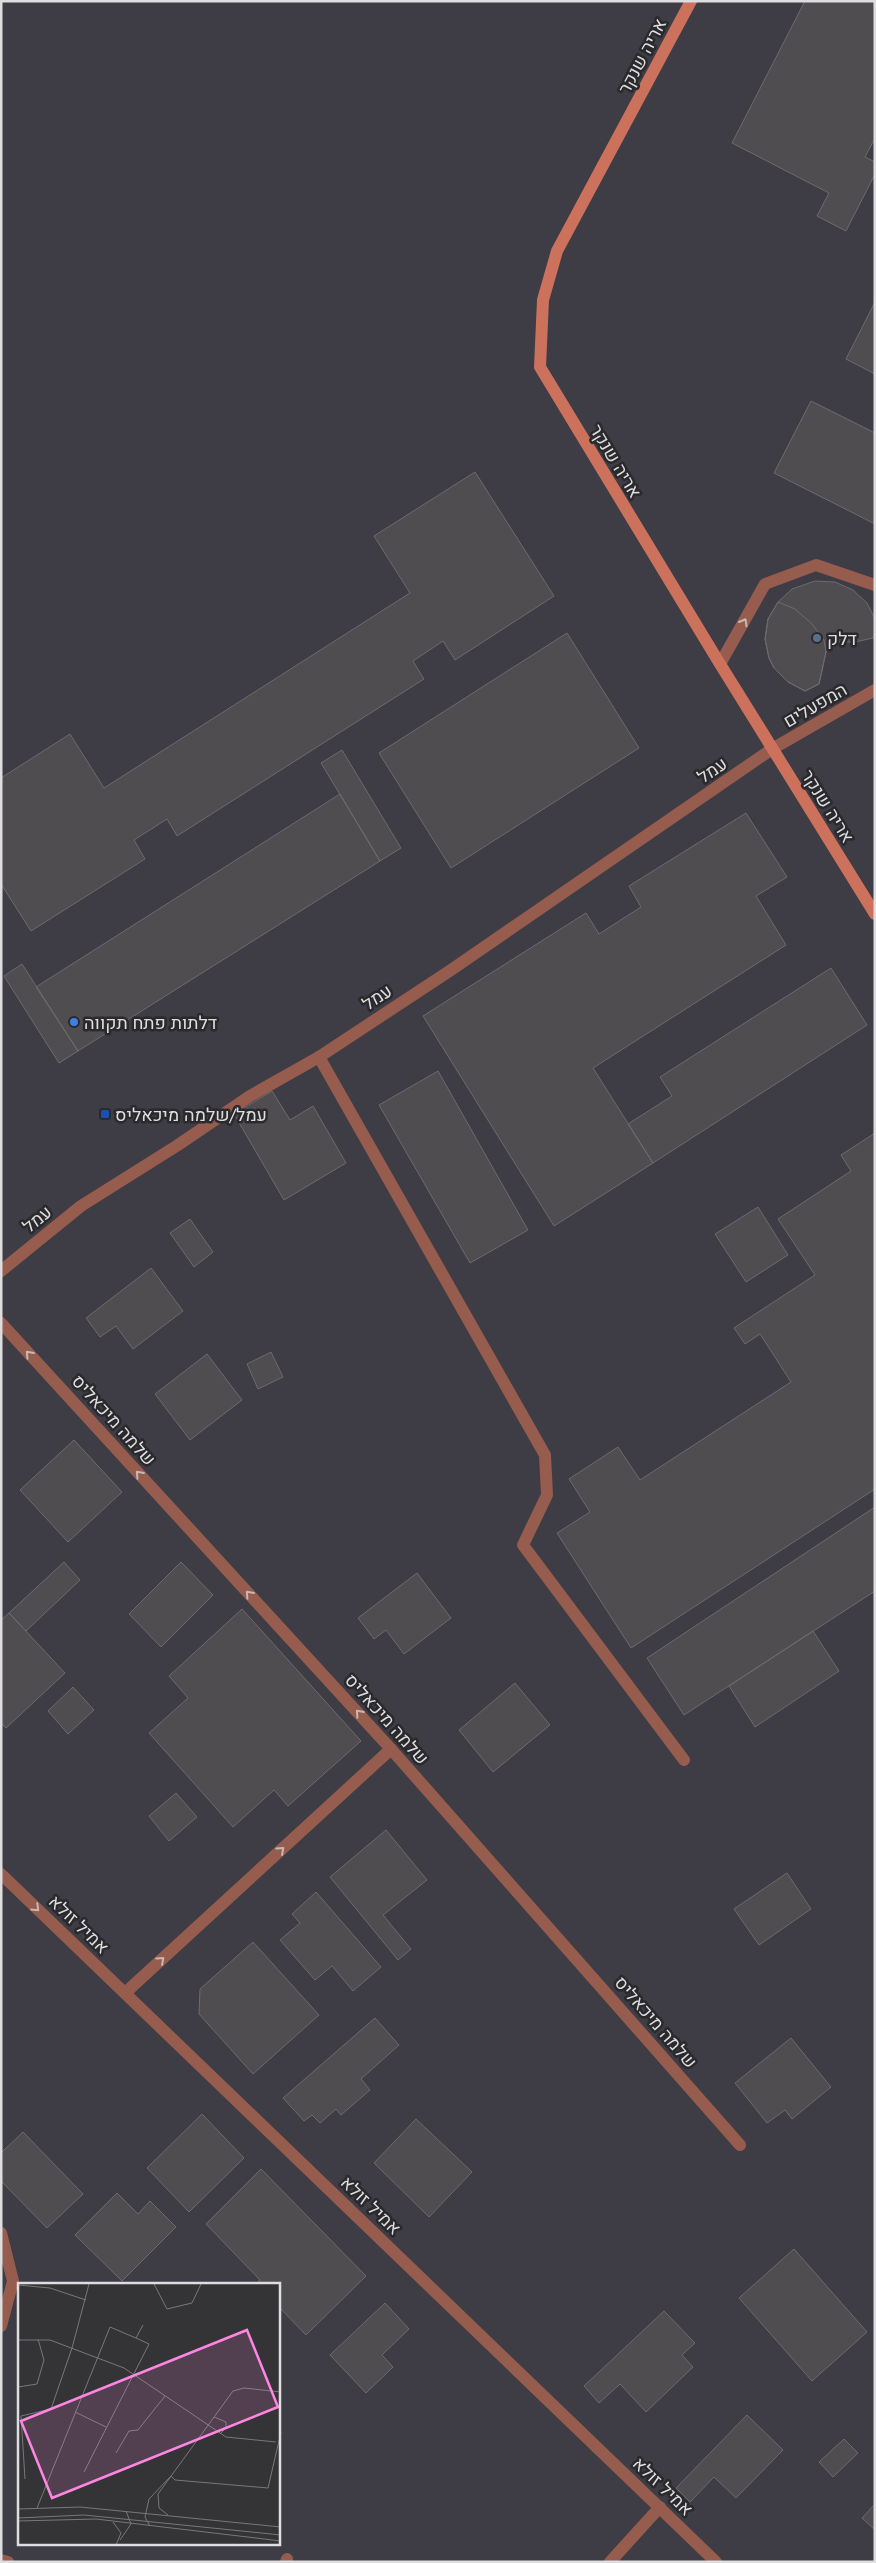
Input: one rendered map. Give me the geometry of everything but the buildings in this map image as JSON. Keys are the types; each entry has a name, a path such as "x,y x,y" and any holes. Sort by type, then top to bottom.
{"street":[{"name":"אריה שנקר","path":"691,1 557,251 543,300 540,368 772,750 875,914"},
{"path":"720,664 765,584 816,564 875,585"},
{"name":"המפעלים","path":"772,750 875,690"},
{"name":"עמל","path":"1,1271 81,1206 178,1145 250,1096 319,1058 772,750"},
{"path":"319,1058 545,1454 547,1495 523,1545 684,1760"},
{"name":"שלמה מיכאליס","path":"1,1323 392,1749 740,2144"},
{"path":"125,1993 392,1749"},
{"name":"אמיל זולא","path":"1,1874 716,2562"},
{"path":"1,2233 13,2281 1,2326"},
{"path":"610,2562 660,2507"},
{"path":"1,2560 8,2562"}],"shaded area":[{"path":"1,1 875,1 875,2562 1,2562"}],"place":[{"name":"דלק","path":"817,638"},
{"name":"דלתות פתח תקווה","path":"74,1022"},
{"name":"עמל/שלמה מיכאליס","path":"105,1114"}]}
